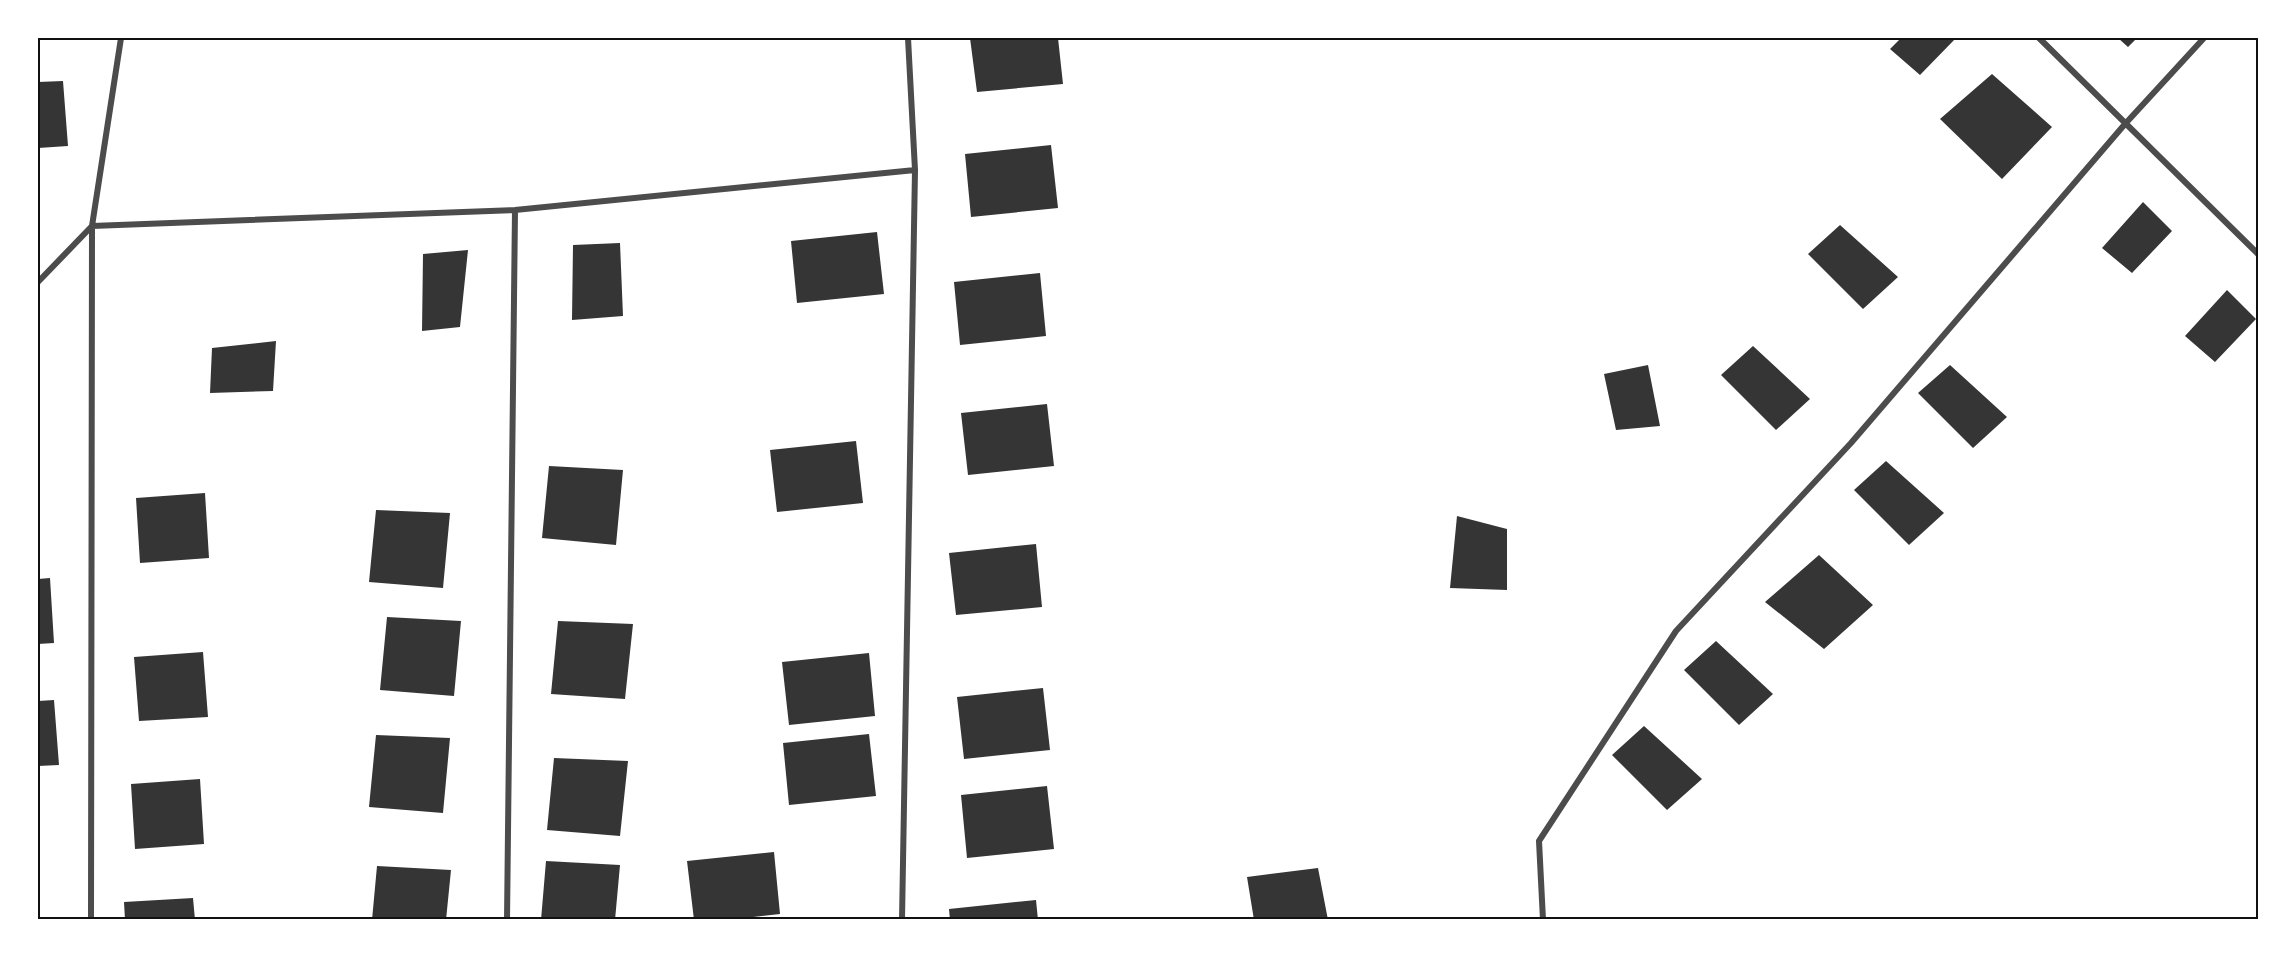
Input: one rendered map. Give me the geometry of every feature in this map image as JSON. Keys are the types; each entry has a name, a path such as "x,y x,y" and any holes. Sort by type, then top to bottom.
{"street":[{"path":"91,920 92,226 121,38"},
{"path":"902,920 915,170 908,38"},
{"path":"2039,38 2259,254"},
{"path":"1543,920 1539,841 1676,632 1851,443 2125,124 2205,38"},
{"path":"38,282 92,226 515,210 915,170"},
{"path":"507,920 515,210"}],"building":[{"path":"970,38 1058,38 1063,84 977,92"},
{"path":"1901,38 1956,38 1920,75 1890,49"},
{"path":"2118,38 2137,38 2128,47"},
{"path":"1992,74 2052,127 2002,179 1940,119"},
{"path":"63,81 68,146 38,148 38,82"},
{"path":"1051,145 1058,208 971,217 965,154"},
{"path":"2143,202 2172,231 2132,273 2102,248"},
{"path":"1840,225 1898,277 1863,309 1808,254"},
{"path":"877,232 884,294 797,303 791,241"},
{"path":"620,243 623,316 572,320 573,245"},
{"path":"468,250 460,327 422,331 423,254"},
{"path":"1040,273 1046,336 960,345 954,282"},
{"path":"2227,290 2256,319 2215,362 2185,336"},
{"path":"276,341 273,391 210,393 212,348"},
{"path":"1753,346 1810,399 1776,430 1721,375"},
{"path":"1648,365 1660,426 1616,430 1604,374"},
{"path":"1950,365 2007,417 1973,448 1918,393"},
{"path":"1047,404 1054,466 968,475 961,413"},
{"path":"856,441 863,503 777,512 770,450"},
{"path":"1886,461 1944,513 1909,545 1854,490"},
{"path":"549,466 623,470 616,545 542,538"},
{"path":"205,493 209,558 140,563 136,498"},
{"path":"376,510 450,513 443,588 369,582"},
{"path":"1457,516 1507,529 1507,590 1450,588"},
{"path":"1036,544 1042,607 956,615 949,553"},
{"path":"1819,555 1873,605 1824,649 1765,602"},
{"path":"50,578 54,643 38,644 38,579"},
{"path":"387,617 461,621 454,696 380,690"},
{"path":"558,621 633,624 625,699 551,694"},
{"path":"1716,641 1773,694 1739,725 1684,670"},
{"path":"203,652 208,717 139,721 134,657"},
{"path":"869,653 875,716 789,725 782,662"},
{"path":"1043,688 1050,750 964,759 957,697"},
{"path":"54,700 59,765 38,766 38,701"},
{"path":"1644,726 1702,779 1667,810 1612,755"},
{"path":"869,734 876,796 789,805 783,743"},
{"path":"376,735 450,738 443,813 369,807"},
{"path":"554,758 628,761 620,836 547,830"},
{"path":"200,779 204,844 135,849 131,784"},
{"path":"1047,786 1054,849 967,858 961,795"},
{"path":"774,852 780,914 728,920 694,920 687,861"},
{"path":"546,861 620,865 615,920 541,920"},
{"path":"377,866 451,870 446,920 372,920"},
{"path":"1318,868 1328,920 1254,920 1247,877"},
{"path":"193,898 195,920 125,920 124,902"},
{"path":"1036,900 1038,920 950,920 949,909"}]}
